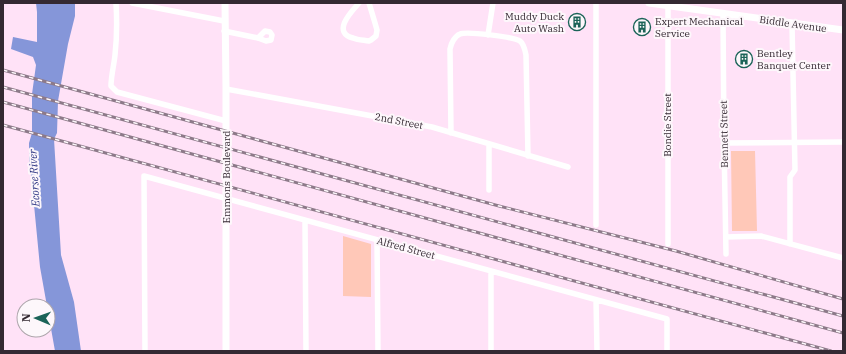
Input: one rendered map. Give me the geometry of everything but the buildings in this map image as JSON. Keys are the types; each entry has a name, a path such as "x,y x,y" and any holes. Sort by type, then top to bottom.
{"street":[{"path":"116,3 116,45 111,86 117,92 226,121"},
{"path":"132,3 224,20"},
{"name":"Emmons Boulevard","path":"224,3 226,88 226,351"},
{"path":"359,3 345,21 343,26 344,31 346,35 351,38 369,41 376,36 377,30 369,3"},
{"path":"488,35 493,3"},
{"path":"596,3 596,225"},
{"name":"Biddle Avenue","path":"648,3 843,30"},
{"name":"Bondie Street","path":"668,6 668,244"},
{"name":"Bennett Street","path":"723,14 726,254"},
{"path":"790,244 790,177 795,170 792,24"},
{"path":"224,31 258,38"},
{"path":"451,133 450,45 455,38 462,33 472,32 518,40 526,50 528,156"},
{"name":"2nd Street","path":"226,88 432,127 568,167"},
{"path":"724,143 843,142"},
{"path":"489,144 489,190"},
{"name":"Alfred Street","path":"145,351 144,176 667,319 667,351"},
{"path":"305,221 306,351"},
{"path":"726,237 761,236 843,258"},
{"path":"377,240 378,351"},
{"path":"491,271 491,351"},
{"path":"596,300 597,351"}],"shaded area":[{"path":"731,151 755,151 757,231 732,231"},
{"path":"343,236 371,244 371,297 343,296"}],"water":[{"name":"Ecorse River","path":"36,3 75,3 75,16 68,44 58,101 57,133 54,139 61,255 74,302 81,351 55,351 53,338 56,338 56,298 46,298 40,267 29,158 29,143 32,133 32,94 36,65 33,57 11,49 13,37 37,42"}],"railway":[{"path":"3,70 499,206 676,251 843,299"},
{"path":"3,87 843,316"},
{"path":"3,102 843,333"},
{"path":"3,125 831,351"}],"place":[{"name":"Muddy Duck Auto Wash","path":"577,22"},
{"name":"Expert Mechanical Service","path":"642,27"},
{"name":"Bentley Banquet Center","path":"744,59"}]}
